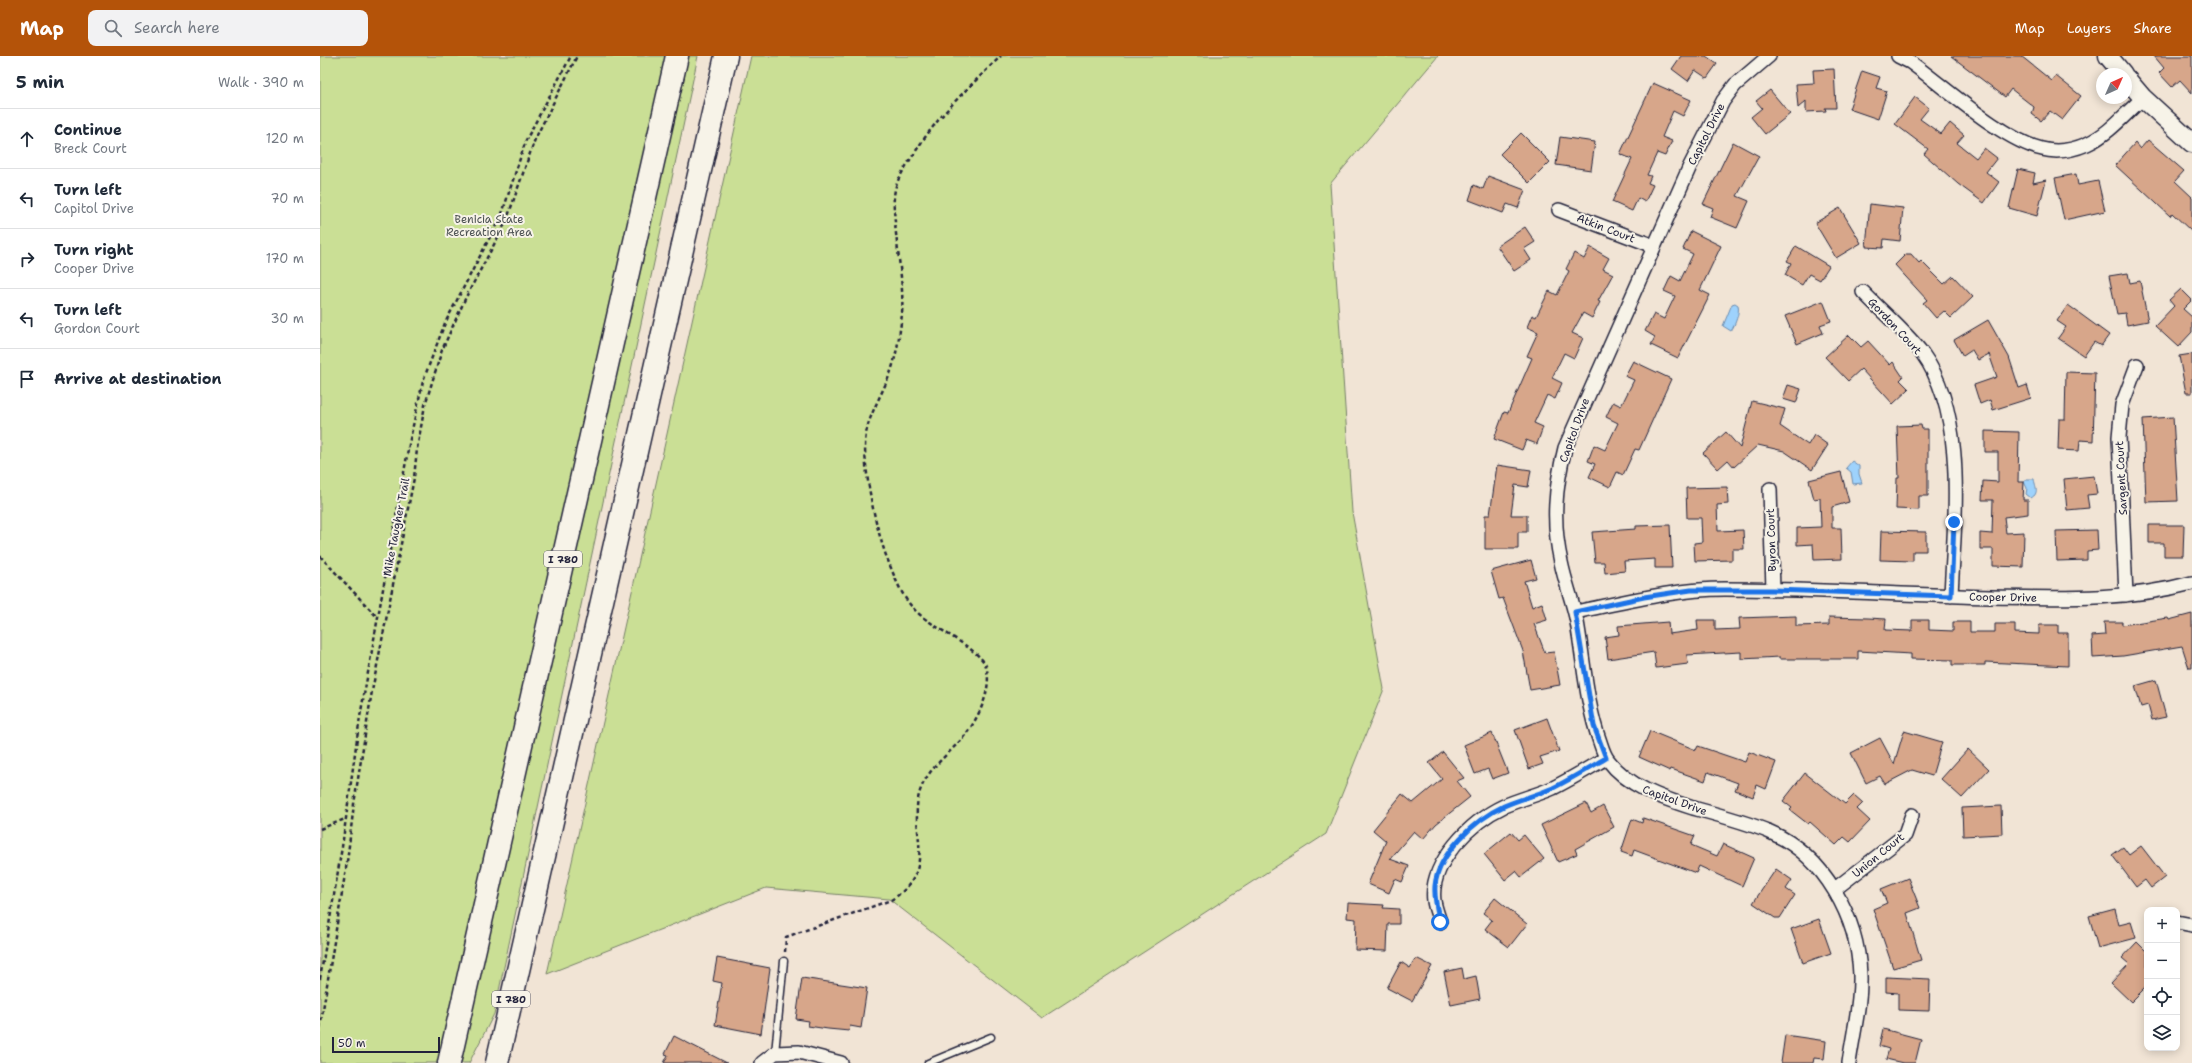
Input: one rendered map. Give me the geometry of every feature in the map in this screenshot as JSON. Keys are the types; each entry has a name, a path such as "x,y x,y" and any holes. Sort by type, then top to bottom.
{"highway":[{"name":"I 780","path":"449,1063 677,56"},
{"name":"I 780","path":"496,1063 726,56"},
{"path":"510,1063 528,976 526,934"}],"street":[{"name":"Capitol Drive","path":"1769,56 1735,85 1723,101 1690,166 1581,408 1565,448 1557,482 1554,513 1561,561 1575,612 1594,726 1606,758 1615,769 1637,786 1666,799 1771,832 1800,850 1818,868 1835,889 1847,917 1856,945 1860,975 1858,1002 1849,1063"},
{"path":"1898,56 1910,62 2015,138 2042,149 2064,151 2087,144 2113,126 2143,98"},
{"path":"2108,56 2118,68"},
{"path":"2132,85 2143,98 2192,143"},
{"name":"Atkin Court","path":"1559,210 1654,246"},
{"name":"Gordon Court","path":"1862,292 1922,353 1939,383 1948,409 1954,445 1954,522 1951,596"},
{"name":"Sargent Court","path":"2126,595 2119,437 2122,405 2137,365"},
{"name":"Byron Court","path":"1770,490 1773,590"},
{"name":"Cooper Drive","path":"1575,612 1644,597 1691,590 1773,590 2075,599 2126,595 2192,583"},
{"path":"1440,922 1434,900 1435,884 1441,867 1456,842 1477,822 1504,806 1554,787 1606,758"},
{"name":"Union Court","path":"1835,889 1905,836 1912,815"},
{"path":"2180,923 2192,925"},
{"path":"762,1063 775,1053 800,1052 841,1063"}],"lane":[{"path":"775,1053 784,961"},
{"path":"928,1063 991,1037"}],"path":[{"name":"Mike Taugher Trail","path":"320,979 336,888 360,716 379,618 410,439 424,381 433,351 444,323 502,214 526,140 571,56"},
{"name":"Mike Taugher Trail","path":"320,1028 347,862 367,719 414,478 420,434 429,391 448,336 506,222 535,139 577,56"},
{"path":"784,961 786,937 891,900 899,895 912,880 917,870 920,856 918,818 921,788 931,770 966,734 978,714 987,689 986,665 978,654 936,628 913,609 900,588 879,535 866,459 866,434 892,369 902,314 902,291 894,200 897,183 916,150 937,120 1001,56"},
{"path":"320,556 379,618"},
{"path":"320,829 345,819"}],"green space":[{"name":"Benicia State Recreation Area","path":"320,56 698,56 494,1014 469,1063 320,1063"},
{"path":"751,56 1438,56 1330,184 1352,512 1384,689 1326,834 1042,1018 889,899 766,888 547,974"}],"water":[{"path":"1735,303 1738,305 1738,315 1731,331 1723,326 1732,304"},
{"path":"1852,461 1859,466 1859,474 1862,483 1853,484 1851,472 1846,468"},
{"path":"2026,479 2034,479 2036,492 2031,498 2026,494 2027,488 2024,482"}],"building":[{"path":"1681,56 1706,56 1717,64 1707,78 1695,70 1688,81 1672,69"},
{"path":"1951,56 2021,56 2052,81 2056,76 2081,96 2062,120 2050,111 2041,121 2032,114 2034,107 2011,89 2005,97"},
{"path":"2154,56 2192,56 2192,93 2180,80 2172,87 2159,73 2164,68"},
{"path":"1834,69 1836,108 1825,108 1826,111 1806,112 1806,101 1798,108 1796,84 1814,83 1813,70"},
{"path":"1862,71 1880,77 1876,88 1887,91 1878,119 1849,109"},
{"path":"1653,83 1691,100 1683,116 1673,111 1662,137 1672,141 1665,156 1657,153 1647,175 1651,176 1648,183 1653,185 1645,202 1638,198 1632,211 1612,202 1632,159 1620,154"},
{"path":"1770,90 1790,114 1765,134 1751,117 1762,108 1756,101"},
{"path":"1915,97 1929,108 1920,119 1941,134 1950,123 1964,135 1957,143 1976,158 1984,148 1997,158 1986,172 1999,182 1984,203 1958,184 1924,154 1928,149 1895,124"},
{"path":"1521,133 1550,162 1529,183 1500,154"},
{"path":"1560,137 1595,142 1591,170 1556,165"},
{"path":"2148,140 2184,171 2175,181 2192,197 2192,232 2172,213 2170,216 2115,165 2135,143 2140,149"},
{"path":"1733,142 1759,156 1737,196 1749,201 1737,228 1710,217 1713,208 1703,204"},
{"path":"2018,169 2035,173 2033,183 2046,180 2037,216 2009,208"},
{"path":"2076,174 2078,185 2098,181 2105,211 2064,220 2055,178"},
{"path":"1488,176 1525,190 1518,208 1507,204 1503,213 1469,200 1474,185 1483,189"},
{"path":"1870,204 1903,208 1900,241 1884,239 1883,248 1866,247"},
{"path":"1840,208 1861,243 1836,258 1815,223"},
{"path":"1525,227 1535,242 1524,249 1531,260 1514,271 1497,246"},
{"path":"1691,231 1721,246 1700,290 1710,295 1678,358 1651,345 1655,337 1645,331 1654,314 1664,319 1675,296 1664,291 1671,276 1680,281 1693,254 1683,249"},
{"path":"1796,246 1829,266 1820,280 1809,274 1802,285 1785,275 1791,263 1787,261"},
{"path":"1590,247 1609,258 1603,269 1613,274 1598,301 1600,302 1592,318 1583,313 1572,333 1583,338 1574,358 1564,353 1552,378 1562,383 1555,399 1547,395 1534,423 1543,427 1537,444 1526,440 1522,450 1494,439 1504,412 1508,413 1532,358 1527,356 1538,332 1527,327 1532,315 1536,317 1549,291 1557,295 1569,271 1566,269 1574,253 1584,259"},
{"path":"1906,254 1911,254 1919,263 1921,261 1944,284 1953,276 1973,297 1951,318 1944,311 1936,318 1923,303 1927,300 1895,265"},
{"path":"2128,273 2130,283 2140,281 2148,321 2127,325 2125,313 2117,314 2109,276"},
{"path":"2181,289 2192,300 2183,309 2192,317 2192,332 2178,347 2155,326 2174,306 2169,300"},
{"path":"1823,301 1831,321 1820,325 1823,333 1797,344 1785,316"},
{"path":"2068,305 2109,335 2101,346 2094,342 2084,356 2058,338 2066,327 2057,321"},
{"path":"1988,320 2009,357 2019,388 2027,385 2031,398 1993,410 1990,400 1980,404 1974,385 1997,377 1989,354 1978,360 1972,350 1963,356 1954,340"},
{"path":"1849,335 1861,347 1868,341 1890,365 1893,362 1903,377 1900,380 1909,389 1893,404 1861,369 1848,381 1825,357"},
{"path":"2192,354 2192,393 2186,393 2179,356"},
{"path":"1633,361 1671,379 1639,450 1635,449 1623,475 1617,472 1610,487 1589,477 1595,464 1588,461 1594,445 1605,450 1618,423 1606,417 1613,402 1621,406 1634,380 1625,376"},
{"path":"2066,372 2095,373 2093,441 2080,440 2079,451 2058,450 2059,419 2065,419"},
{"path":"1788,385 1801,389 1796,403 1783,399"},
{"path":"1752,401 1785,409 1780,426 1808,445 1814,435 1828,445 1812,470 1784,451 1758,445 1734,467 1728,460 1718,469 1703,453 1726,432 1740,448"},
{"path":"2173,417 2178,501 2146,502 2143,419"},
{"path":"1921,425 1922,429 1928,429 1928,496 1919,496 1919,510 1896,509 1897,478 1899,478 1897,426"},
{"path":"1985,431 2019,432 2018,482 2024,482 2023,500 2028,500 2028,514 2004,517 2006,533 2024,532 2023,567 1993,566 1993,549 1980,549 1980,533 1992,534 1993,500 1982,500 1983,481 1998,482 1998,452 1985,452"},
{"path":"1497,465 1531,470 1528,487 1515,485 1511,515 1527,515 1527,532 1518,532 1518,549 1485,549 1485,515 1490,515"},
{"path":"1841,472 1849,502 1832,507 1832,528 1841,528 1842,559 1814,560 1813,544 1797,545 1797,528 1821,527 1820,498 1814,499 1809,480"},
{"path":"2094,476 2097,494 2087,495 2089,508 2067,510 2064,479"},
{"path":"1727,487 1728,504 1717,505 1718,531 1743,530 1744,549 1732,549 1732,560 1695,561 1694,543 1702,542 1701,518 1687,518 1686,488"},
{"path":"1670,525 1672,568 1655,568 1655,559 1624,561 1625,571 1605,573 1604,562 1595,562 1592,532 1636,529 1636,526"},
{"path":"2149,525 2184,525 2183,556 2164,556 2164,543 2149,543"},
{"path":"2097,530 2098,550 2087,551 2087,560 2057,561 2056,531"},
{"path":"1881,531 1926,532 1926,551 1913,551 1913,561 1880,560"},
{"path":"1531,560 1536,578 1524,581 1532,607 1542,603 1547,620 1534,624 1545,653 1554,652 1560,685 1530,690 1523,651 1503,598 1499,599 1491,571"},
{"path":"2192,614 2192,668 2189,668 2182,646 2123,656 2093,658 2092,636 2105,635 2104,622 2122,622 2122,625 2168,618 2169,620"},
{"path":"1796,616 1796,626 1829,625 1829,617 1868,618 1886,619 1885,630 1912,631 1912,620 1929,620 1929,630 1953,631 1953,622 1970,622 1970,632 1995,632 1995,624 2015,624 2015,633 2039,634 2039,625 2058,625 2058,633 2068,633 2068,666 1985,662 1985,665 1952,665 1952,660 1911,659 1911,654 1858,651 1858,659 1780,659 1780,657 1741,659 1741,652 1687,655 1688,664 1656,668 1654,652 1608,659 1605,637 1619,635 1618,626 1668,622 1669,634 1698,630 1697,620 1715,620 1715,630 1740,629 1739,618"},
{"path":"2156,680 2166,717 2152,720 2148,705 2141,707 2135,686"},
{"path":"1547,718 1559,751 1540,757 1543,764 1529,769 1515,730"},
{"path":"1650,731 1696,750 1698,746 1745,762 1749,752 1776,762 1766,789 1757,785 1753,797 1735,790 1738,783 1708,772 1705,781 1671,769 1670,771 1639,757"},
{"path":"1904,731 1942,742 1932,776 1912,770 1885,784 1880,776 1866,783 1851,753 1880,738 1894,764"},
{"path":"1492,733 1508,773 1492,779 1488,769 1475,774 1464,745"},
{"path":"1968,749 1989,769 1962,798 1941,779"},
{"path":"1443,752 1464,778 1457,781 1470,797 1436,824 1423,839 1414,831 1390,859 1409,866 1402,882 1395,879 1389,893 1368,884 1386,841 1373,830 1402,794 1413,803 1442,779 1429,763"},
{"path":"1805,773 1845,804 1854,795 1863,803 1857,809 1870,821 1850,842 1844,837 1836,845 1810,822 1808,824 1790,810 1792,808 1783,801"},
{"path":"1586,803 1591,813 1603,806 1614,827 1575,849 1577,854 1558,862 1541,825"},
{"path":"2001,806 2002,834 1963,836 1962,808"},
{"path":"1643,818 1695,836 1691,845 1717,856 1723,844 1754,858 1742,886 1699,866 1696,873 1634,850 1632,856 1621,852 1632,819 1642,823"},
{"path":"1511,832 1518,840 1524,835 1544,859 1521,877 1516,871 1505,880 1484,854"},
{"path":"2141,846 2165,877 2151,888 2145,880 2136,887 2112,855 2123,847 2129,855"},
{"path":"1776,869 1792,880 1786,889 1795,895 1780,918 1775,918 1753,903"},
{"path":"1908,878 1920,908 1907,913 1921,960 1893,968 1873,909 1887,903 1881,889"},
{"path":"1495,898 1527,924 1509,947 1485,929 1492,920 1483,913"},
{"path":"1348,903 1384,905 1383,908 1399,909 1399,924 1388,924 1387,951 1355,950 1356,919 1347,918"},
{"path":"2115,909 2119,925 2131,922 2136,938 2098,948 2089,916"},
{"path":"1819,919 1831,953 1803,963 1791,929"},
{"path":"2137,942 2144,949 2144,989 2131,1002 2111,983 2129,964 2122,958"},
{"path":"717,958 770,968 761,1034 715,1025 722,983 713,981"},
{"path":"1416,958 1432,966 1412,1001 1387,988 1401,962 1410,968"},
{"path":"1462,968 1464,979 1476,976 1480,999 1451,1005 1444,972"},
{"path":"1886,977 1930,979 1929,1011 1898,1010 1898,993 1886,992"},
{"path":"802,978 867,988 861,1028 850,1026 849,1031 828,1029 808,1026 809,1021 796,1019"},
{"path":"1883,1029 1921,1039 1915,1063 1903,1063 1886,1059 1889,1049 1879,1046"},
{"path":"1785,1035 1826,1041 1824,1059 1814,1058 1813,1063 1781,1063"},
{"path":"674,1036 727,1063 664,1063 668,1055 665,1054"}],"route":[{"path":"1440,922 1434,900 1435,884 1441,867 1456,842 1477,822 1504,806 1554,787 1606,758 1594,726 1586,690 1582,650 1575,612 1644,597 1691,590 1773,590 1951,596 1954,522"}]}
